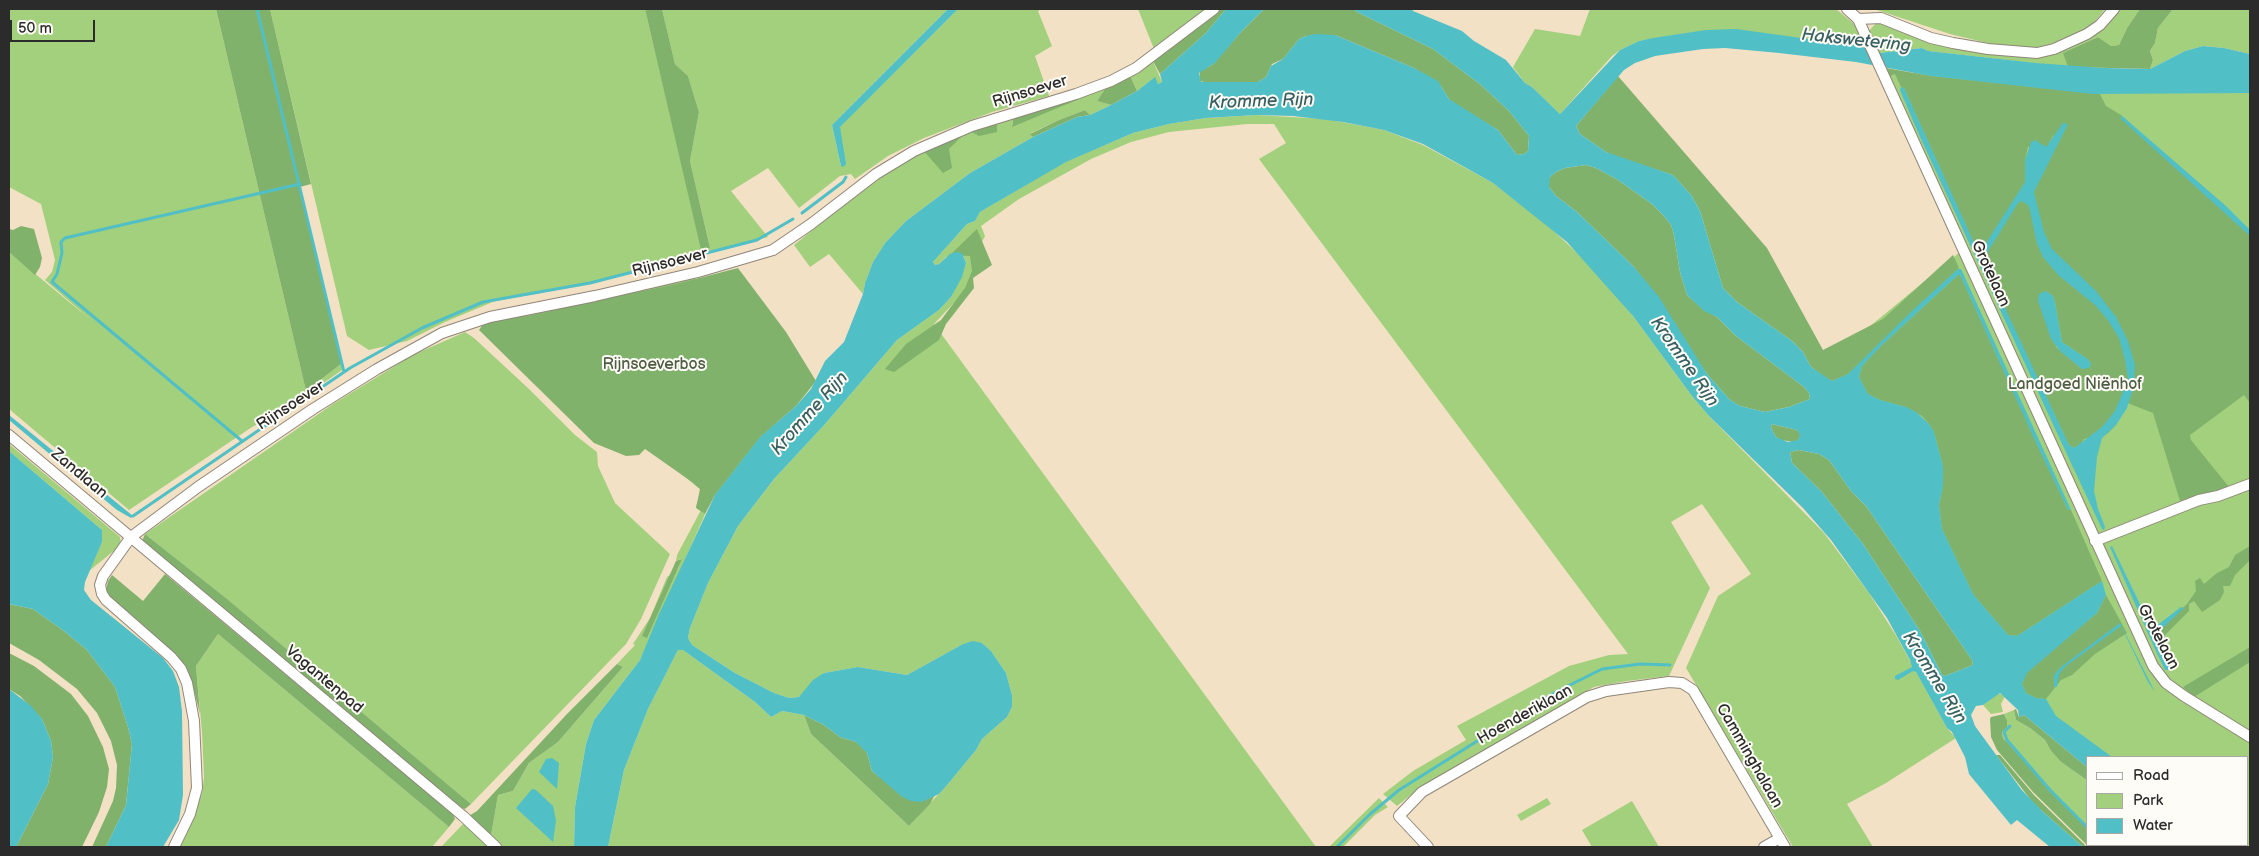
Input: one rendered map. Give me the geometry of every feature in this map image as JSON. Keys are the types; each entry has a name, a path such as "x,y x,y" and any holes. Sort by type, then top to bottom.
{"street":[{"name":"Rijnsoever","path":"174,847 190,814 197,788 194,721 187,683 181,669 171,657 106,600 102,594 100,584 103,576 131,537 198,487 313,409 377,369 442,333 490,317 595,296 698,272 773,250 811,224 876,174 914,151 972,126 1076,94 1111,81 1136,68 1214,9"},
{"path":"1848,9 1858,19 1881,18 1931,38 1952,43 1988,49 2038,53 2054,49 2087,34 2100,25 2114,9"},
{"name":"Grotelaan","path":"1858,19 2153,666 2166,683 2250,737"},
{"name":"Zandlaan","path":"9,435 131,537"},
{"path":"2095,541 2198,500 2218,496 2250,484"},
{"name":"Vagantenpad","path":"131,537 463,816 496,847"},
{"name":"Hoenderiklaan","path":"1428,847 1398,816 1422,792 1587,697 1627,687 1682,683"},
{"name":"Camminghalaan","path":"1682,683 1693,690 1782,843"},
{"path":"1764,847 1782,843"}],"green space":[{"path":"9,9 216,9 306,391 341,364 342,370 308,394 249,429 129,510 9,409 9,252 92,321 45,280 52,272 55,260 41,204 9,187"},
{"path":"216,9 270,9 311,184 300,187 341,364 306,391"},
{"path":"270,9 645,9 702,250 710,248 690,161 699,112 688,76 675,64 662,9 948,9 832,125 841,166 842,144 839,127 958,9 1042,9 1038,11 1052,46 1035,56 1049,96 992,112 924,138 888,156 855,179 851,174 840,176 799,208 768,168 731,191 768,237 590,284 495,301 445,322 407,341 369,350 347,336"},
{"path":"645,9 662,9 675,64 688,76 699,112 690,161 710,248 701,250"},
{"path":"1138,9 1206,9 1154,49"},
{"path":"1218,9 1226,9 1206,33 1160,74 1153,61"},
{"path":"1264,9 1353,9 1433,49 1481,85 1509,111 1529,136 1528,151 1517,155 1498,130 1457,106 1449,99 1441,86 1414,68 1335,35 1306,36 1299,39 1283,59 1272,64 1266,77 1258,82 1210,83 1199,81 1200,71 1212,65"},
{"path":"1590,9 1836,9 1854,24 1861,37 1864,49 1859,46 1696,32 1639,41 1612,56 1560,114 1532,87 1525,83 1513,67 1535,29 1580,36"},
{"path":"1874,9 2105,9 2093,24 2081,31 2066,39 2031,50 2004,47 1950,34"},
{"path":"2119,9 2140,9 2127,28 2119,45 2111,46 2098,37 2064,53 2068,67 1928,51 1922,48 1879,53 1869,31 1877,22 1930,40 2050,53"},
{"path":"2140,9 2173,9 2158,28 2155,43 2150,51 2153,60 2150,69 2068,67 2063,53 2098,37 2111,46 2119,45 2127,28"},
{"path":"2173,9 2250,9 2250,54 2224,48 2203,46 2185,51 2150,69 2153,60 2150,51 2155,43 2158,28"},
{"path":"1153,61 1162,82 1158,84 1154,78 1137,91 1130,75"},
{"path":"1886,68 1931,76 2100,94 2106,106 2121,115 2250,234 2250,403 2244,395 2190,435 2191,440 2229,487 2180,501 2153,413 2125,402 2116,425 2107,434 2084,439 2080,445 2074,448 2069,445 1978,253 1904,88 1901,87 1895,74 1890,76","holes":["2054,134 2035,189 2027,179 2025,160 2028,147 2047,147","2046,291 2053,296 2055,302 2062,342 2089,360 2091,365 2082,369 2056,347"]},
{"name":"Landgoed Niënhof","path":"1881,71 2250,93 2250,847 2249,756 2105,756 2026,695 1823,365 1966,247"},
{"path":"1130,75 1137,91 1111,105 1097,101 1107,86"},
{"path":"1618,76 1767,248 1823,350 1883,319 1953,255 1959,268 1848,374 1832,381 1826,378 1811,367 1803,352 1792,341 1737,302 1723,288 1700,211 1691,195 1673,175 1617,157 1606,152 1580,134 1576,126"},
{"path":"1107,86 1097,101 1111,105 1090,115 1085,110 1031,133 1033,137 970,173 906,221 885,243 873,262 863,294 829,254 810,267 794,245 880,176 903,161 968,130 997,132 997,121 1014,115 1012,126"},
{"path":"1078,97 1079,99 1012,127 1014,115"},
{"path":"1085,110 1090,115 1077,117 1033,137 1030,134 1059,120"},
{"path":"1256,115 1326,119 1384,130 1423,145 1493,183 1545,223 1589,264 1633,316 1708,415 1824,533 1869,593 1897,637 1947,728 1956,738 1886,783 1847,804 1873,847 1793,847 1686,668 1718,596 1751,574 1702,504 1671,522 1710,588 1669,676 1594,687 1443,774 1417,790 1397,806 1383,794 1413,771 1466,740 1457,726 1569,666 1609,655 1628,654 1259,159 1286,143 1274,124 1247,124 1169,132 1131,142 1091,159 1019,199 981,226 985,236 978,249 974,271 964,292 934,324 1316,847 608,847 624,770 648,709 678,650 683,650 755,702 771,717 782,711 804,715 811,734 909,826 948,784 976,750 982,739 1007,717 1012,707 1012,695 1006,673 991,651 982,643 963,644 907,675 858,667 824,673 799,697 789,698 774,693 735,673 692,645 688,638 690,628 708,583 738,526 774,479 826,423 897,340 939,310 951,297 966,263 962,253 946,257 939,264 935,265 933,262 967,224 975,221 980,212 1065,162 1133,133 1169,124 1206,118"},
{"path":"997,121 997,132 979,136 968,130"},
{"path":"968,130 949,149 952,168 943,173 923,150"},
{"path":"1586,165 1596,168 1618,180 1652,204 1663,215 1671,225 1674,235 1680,272 1687,295 1704,310 1717,317 1736,336 1804,387 1809,393 1810,399 1789,407 1765,412 1740,406 1730,400 1707,374 1634,267 1577,212 1556,196 1549,187 1550,177 1556,172 1565,168"},
{"path":"21,226 34,229 42,258 40,267 35,275 9,252 9,229 13,230"},
{"path":"977,229 992,265 973,278 974,288 946,324 939,340 894,372 885,369 906,344 941,320 965,288 972,271 970,256 950,255"},
{"name":"Rijnsoeverbos","path":"738,268 786,332 816,381 796,406 760,437 715,495 705,514 696,508 700,489 692,482 645,449 639,455 626,456 594,443 479,330 483,324 501,319 527,316 680,283"},
{"path":"1960,275 2068,510 2071,510 2102,581 2017,636 2008,635 1973,594 1942,529 1939,505 1943,486 1943,466 1934,432 1922,416 1906,407 1880,400 1868,394 1859,377 1862,366 1882,345"},
{"name":"Rijnsoeverbos","path":"693,276 778,425 701,511 705,514 703,519 640,660 594,720 586,744 575,807 574,847 499,847 491,836 498,795 513,791 529,763 558,742 623,667 617,664 635,645 633,644 650,618 667,577 678,569 681,559 676,561 677,555 701,510 696,506 702,491 495,319"},
{"path":"465,332 474,338 529,389 575,435 597,452 598,466 615,503 670,554 641,619 626,644 471,804 226,598 145,534 333,404 413,355"},
{"path":"1772,424 1797,430 1801,435 1794,442 1781,440 1776,437 1771,428"},
{"path":"9,444 120,537 121,545 89,571 102,542 102,530 9,451"},
{"path":"1799,450 1819,454 1829,460 1851,491 1866,506 1972,660 1973,665 1945,676 1942,675 1920,631 1863,544 1821,491 1792,463 1790,452"},
{"path":"145,534 226,598 471,804 465,809 460,807 142,541"},
{"path":"2250,546 2250,563 2249,561 2235,575 2230,586 2223,586 2224,592 2220,600 2202,612 2194,601 2189,604 2189,611 2165,635 2163,646 2170,664 2169,667 2155,636 2156,632 2187,604 2196,591 2195,581 2200,578 2204,584 2217,573 2229,567 2235,555"},
{"path":"682,559 647,638 642,636 676,561"},
{"path":"165,574 453,814 455,819 449,827 218,634 196,666 200,714 194,690 181,661 108,597 106,591 108,581 112,575 143,601"},
{"path":"2106,595 2127,633 2095,654 2072,675 2061,680 2046,699 2036,698 2026,693 2022,684 2027,672 2097,613"},
{"path":"9,604 33,609 64,631 87,650 115,687 132,744 126,805 106,847 92,847 113,801 116,788 117,765 111,741 97,713 77,689 39,660 9,643"},
{"path":"218,634 449,827 432,847 177,847 202,794 204,777 196,666"},
{"path":"2250,647 2250,662 2194,697 2183,687"},
{"path":"9,653 34,666 71,694 88,716 103,747 109,769 107,787 99,812 82,847 16,847 48,784 53,757 51,741 42,719 20,696 9,689"},
{"path":"617,664 623,667 558,742 529,763 513,791 498,795 491,836 467,817 477,811 567,714"},
{"path":"1998,693 2005,696 2001,704 2003,712 1991,714 1983,705"},
{"path":"2016,709 2019,717 2024,715 2086,766 2086,780 2061,762 2051,751 2045,740 2016,720 2014,710"},
{"path":"2014,710 2016,720 2045,740 2051,751 2061,762 2086,780 2086,826 2003,738 2002,732 2007,727 2007,720 2004,714"},
{"path":"2004,714 2007,720 2007,727 2002,732 2003,738 2086,826 2086,844 2033,792 1997,750 1991,737 1991,717"},
{"path":"804,715 824,725 840,737 856,742 863,747 867,753 872,771 878,776 930,798 935,795 930,804 909,826 811,734"},
{"path":"1996,755 2000,755 2034,795 2087,847 2083,847 2034,804"},
{"path":"1379,798 1388,807 1375,815 1343,847 1329,847"},
{"path":"1547,798 1551,804 1521,821 1517,815"},
{"path":"1632,801 1659,847 1592,847 1582,830"},
{"path":"464,823 490,847 441,847"},
{"path":"2088,846 2112,847 2089,847"}],"water":[{"path":"948,9 958,9 840,127 846,164 843,167 841,166 832,125"},
{"name":"Kromme Rijn","path":"1226,9 1264,9 1241,32 1215,63 1199,73 1201,82 1258,82 1266,77 1271,66 1283,59 1299,39 1316,34 1335,35 1414,68 1438,81 1449,99 1498,130 1517,155 1528,151 1529,136 1509,111 1481,85 1433,49 1353,9 1412,9 1462,31 1474,41 1506,60 1525,83 1532,87 1560,114 1620,50 1639,41 1706,30 1736,29 1859,46 1879,53 1922,48 1928,51 2036,63 2104,68 2150,69 2185,51 2203,46 2224,48 2250,54 2250,93 2093,94 1931,76 1856,62 1779,53 1725,48 1703,49 1655,56 1635,63 1624,70 1576,126 1580,134 1606,152 1673,175 1691,195 1700,211 1723,288 1737,302 1792,341 1803,352 1811,367 1832,381 1848,374 1913,310 1958,269 1961,269 2071,510 2068,510 2037,445 1960,275 1882,345 1862,366 1859,377 1868,394 1916,412 1929,424 1934,432 1943,466 1943,486 1939,505 1942,529 1973,594 2008,635 2017,636 2102,581 2106,595 2097,613 2027,673 2022,684 2026,693 2036,698 2046,699 2056,716 2111,756 2086,756 2086,766 2024,715 2019,717 2018,710 2000,693 1983,705 1976,706 1971,715 1975,726 2021,789 2042,811 2083,847 2050,847 2017,820 2011,825 1969,774 1965,757 1916,672 1913,671 1898,680 1895,679 1895,676 1912,667 1910,660 1887,618 1831,540 1803,508 1708,415 1633,316 1567,242 1493,183 1423,144 1384,130 1343,122 1293,116 1256,115 1206,118 1169,124 1133,133 1066,162 980,212 975,221 967,224 933,262 935,265 939,264 950,254 962,253 966,263 962,277 951,297 939,310 897,340 826,423 774,479 738,526 708,583 690,628 688,638 692,645 735,673 774,693 789,698 799,697 813,680 824,673 858,667 907,675 963,644 973,641 982,643 991,651 1006,673 1012,695 1012,707 1007,717 982,739 976,750 939,794 922,802 911,801 901,796 872,771 867,753 856,742 840,737 824,725 804,715 782,711 771,717 755,702 683,650 678,650 648,709 624,770 608,847 574,847 575,807 586,744 594,720 640,660 659,614 715,495 760,437 796,406 811,389 825,361 844,342 863,294 873,262 885,243 906,221 970,173 1033,137 1077,117 1090,115 1111,105 1137,91 1155,77 1158,84 1162,82 1160,74 1206,33","holes":["1586,165 1596,168 1618,180 1652,204 1671,225 1680,272 1687,295 1704,311 1717,317 1736,336 1804,387 1809,393 1810,399 1789,407 1765,412 1740,406 1730,400 1707,374 1659,297 1634,267 1577,212 1556,196 1549,187 1550,177 1565,168","1772,424 1797,430 1800,435 1798,440 1788,442 1776,437 1771,428","1799,450 1819,454 1829,460 1851,491 1866,506 1972,660 1973,665 1945,676 1942,675 1920,631 1863,544 1821,491 1792,463 1790,452"]},
{"path":"1901,87 1904,88 1979,254 2025,182 2025,160 2031,142 2035,140 2046,147 2063,123 2068,124 2034,192 2044,232 2052,249 2096,291 2116,317 2128,341 2135,365 2134,386 2127,408 2116,425 2102,438 2097,457 2094,491 2105,527 2104,530 2064,448 1900,90","holes":["2022,201 2029,206 2037,244 2043,257 2058,275 2095,305 2107,319 2119,338 2125,360 2128,379 2115,411 2102,427 2074,448 2069,445 1984,263 1987,253 2018,203"]},
{"path":"2121,115 2226,206 2250,230 2250,236 2121,119"},
{"path":"2046,291 2053,296 2055,302 2062,342 2089,360 2091,365 2089,368 2082,369 2060,351 2051,339 2038,301 2039,294"},
{"path":"9,415 133,516 131,518 117,510 9,420"},
{"path":"9,451 102,530 102,542 85,582 84,590 91,600 163,658 173,671 179,687 182,711 183,795 179,820 163,847 106,847 126,805 132,744 115,687 87,650 64,631 33,609 9,604"},
{"path":"2112,546 2151,627 2155,627 2181,607 2184,608 2155,635 2169,667 2168,670 2165,670 2154,647 2110,547"},
{"path":"2120,623 2155,692 2148,682 2121,626 2066,666 2059,674 2057,687 2054,687 2054,675 2061,667"},
{"path":"9,689 31,706 42,719 51,741 53,757 48,784 16,847 9,847"},
{"path":"552,758 559,763 557,789 539,772 546,759"},
{"path":"532,789 536,790 553,806 556,821 553,842 516,808"}],"waterway":[{"path":"257,9 344,372"},
{"path":"802,213 843,182 846,177"},
{"path":"242,441 52,282 57,274 62,253 61,242 65,238 300,184"},
{"path":"133,516 350,368 422,328 483,302 590,283 757,240 793,219"},
{"path":"1337,847 1369,815 1399,790 1554,693 1602,669 1640,664 1670,665"},
{"path":"2010,726 2004,732 2007,740 2050,790 2086,826"}],"water label":[{"name":"Hakswetering","path":"1856,41"}]}
